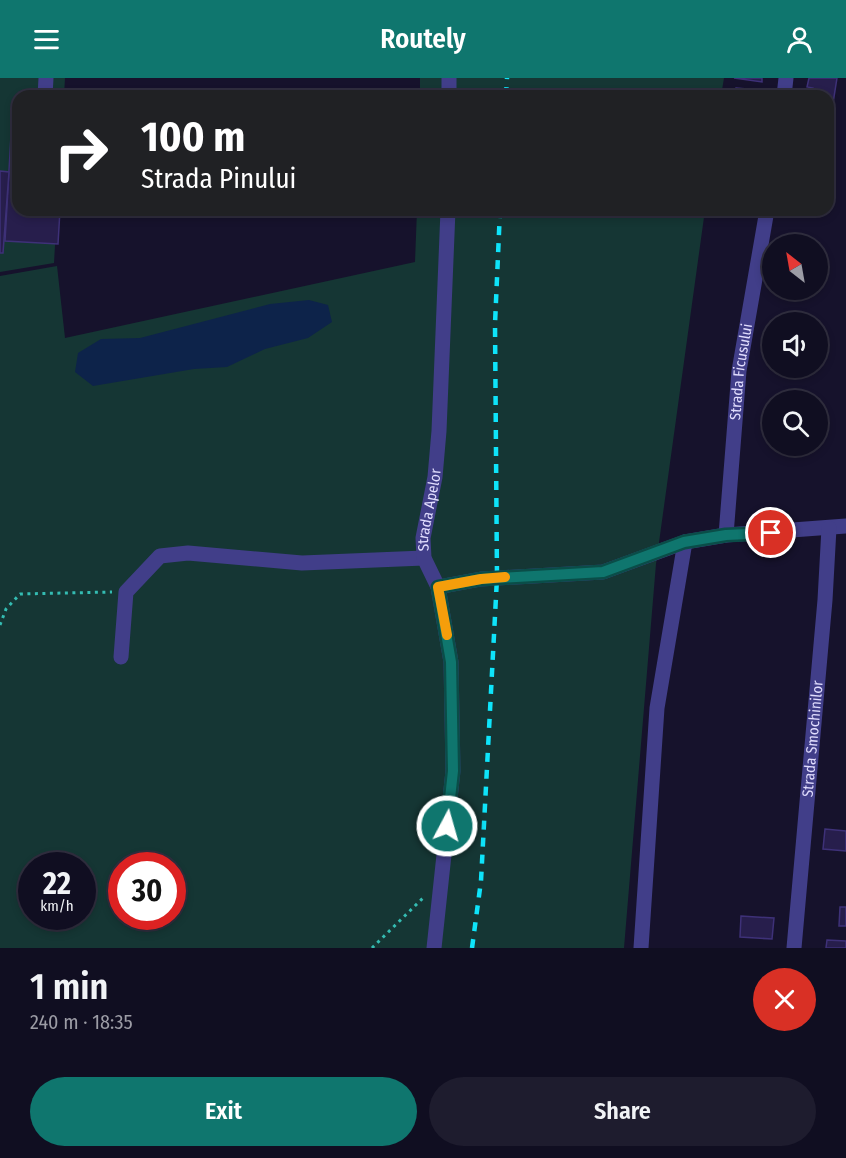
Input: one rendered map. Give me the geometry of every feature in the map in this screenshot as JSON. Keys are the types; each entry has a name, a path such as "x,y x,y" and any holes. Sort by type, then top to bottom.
{"street":[{"name":"Strada Apelor","path":"435,948 453,771 451,662 438,587 424,558 423,538 435,477 439,431 448,216"},
{"name":"Strada Ficusului","path":"726,535 739,370 766,216"},
{"path":"438,587 481,579 603,572 684,542 726,535 846,526"},
{"name":"Strada Smochinilor","path":"794,948 825,600 829,528"},
{"path":"641,948 657,708 684,542"},
{"path":"121,657 126,592 160,556 188,553 302,563 424,558"}],"path":[{"path":"0,625 6,609 20,594 126,592"},
{"path":"372,948 442,879"}],"green space":[{"path":"0,78 65,78 64,90 12,90 12,216 57,216 54,263 0,272"},
{"path":"420,78 724,78 722,90 420,90"},
{"path":"417,216 704,216 656,564 624,948 0,948 0,276 57,266 65,338 415,262"}],"water":[{"path":"309,300 328,305 332,322 308,338 265,349 227,367 194,369 93,386 75,372 78,353 101,339 140,338 270,304"}],"building":[{"path":"734,78 762,78 762,82"},
{"path":"809,78 837,78 834,97 834,90 813,90 813,88 807,87"},
{"path":"11,135 12,216 60,216 58,244 5,241"},
{"path":"0,171 9,172 3,253 0,253"},
{"path":"825,829 846,831 846,851 823,849"},
{"path":"840,907 846,907 846,926 839,926"},
{"path":"741,916 774,918 772,939 740,937"},
{"path":"827,940 846,941 846,948 826,948"}],"railway":[{"path":"506,90 507,78"},
{"path":"472,948 481,881 497,578 495,324 500,216"}],"slow traffic":[{"path":"447,635 438,587 505,577"}],"route":[{"path":"447,826 453,771 451,662 438,587 481,579 603,572 684,542 726,535 771,533"}]}
